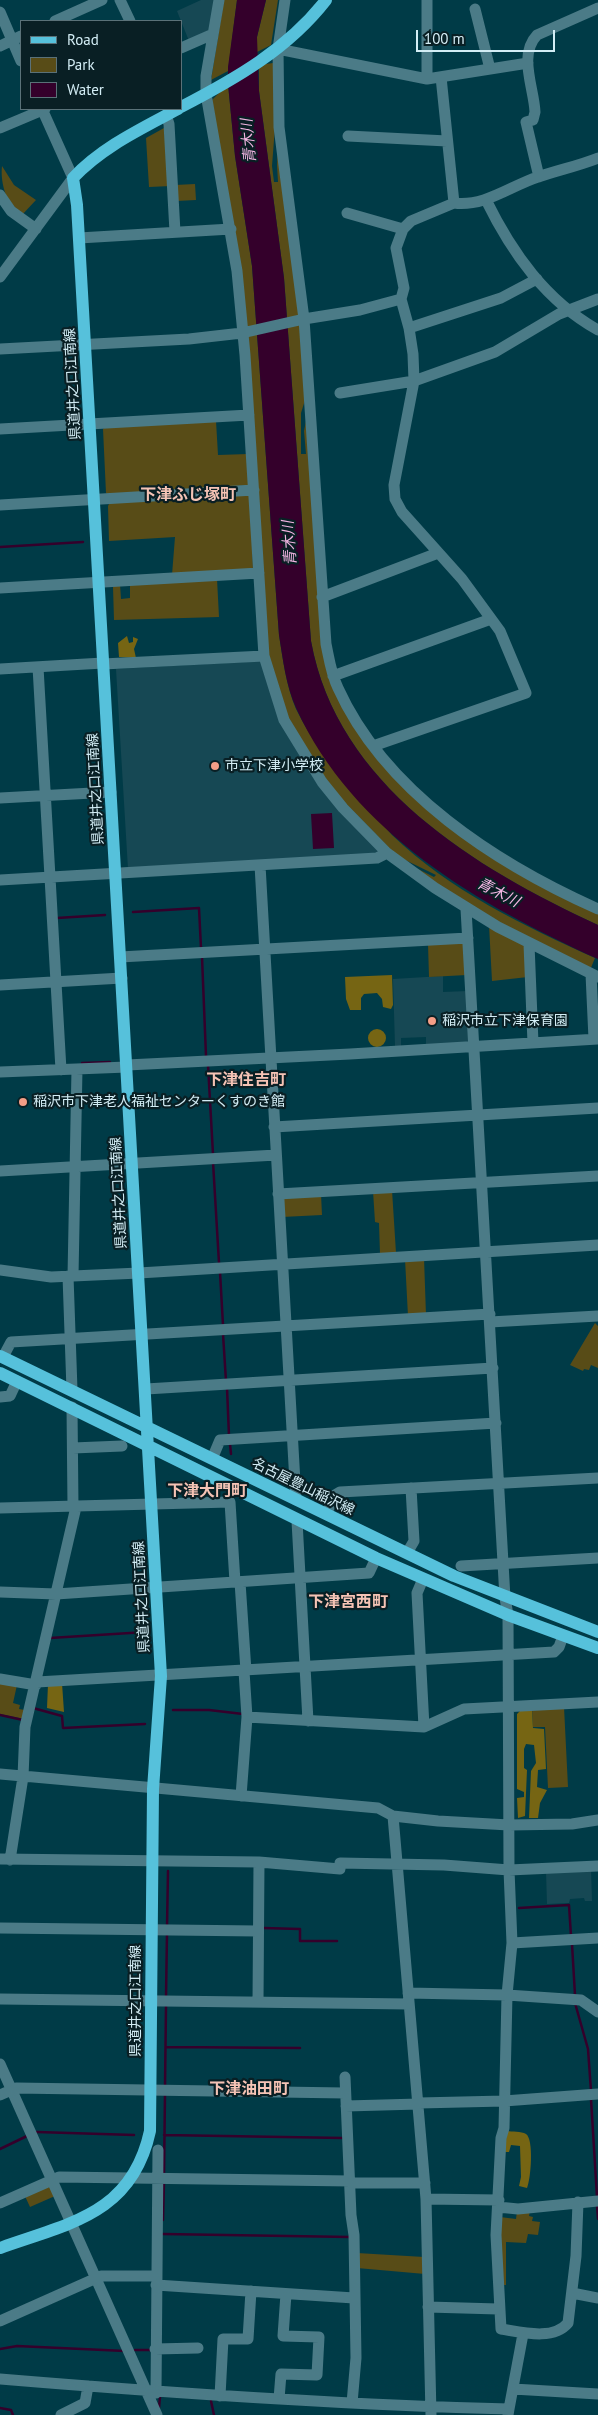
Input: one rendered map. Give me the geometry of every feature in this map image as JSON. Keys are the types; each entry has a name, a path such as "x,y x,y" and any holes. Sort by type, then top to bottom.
{"main road":[{"path":"182,106 209,92 275,51 309,20 326,0"},
{"path":"73,178 84,166 126,136 173,111"},
{"name":"県道井之口江南線","path":"0,2248 71,2222 96,2211 115,2199 132,2178 145,2155 150,2131 153,1789 161,1676 150,1446 126,1066 90,424 79,238 73,178"},
{"name":"名古屋豊山稲沢線","path":"1,1356 407,1553 506,1598 598,1632"},
{"path":"0,1373 150,1446 297,1521 376,1558 508,1615 598,1648"}],"street":[{"path":"56,20 102,0"},
{"path":"120,0 130,20"},
{"path":"0,1072 596,1039 594,975 529,944 466,909 387,853 342,808 299,747 284,720 264,656 243,333 231,229 206,76 219,0"},
{"path":"285,0 275,51 279,127 303,319 326,644 334,676 355,722 373,746 421,799 475,840 527,872 598,909"},
{"path":"427,0 427,79"},
{"path":"539,177 526,122 534,120 535,112 528,64 530,42 537,35 598,8"},
{"path":"475,9 490,69"},
{"path":"0,12 17,38 20,54"},
{"path":"182,48 213,34"},
{"path":"0,46 17,38"},
{"path":"275,51 427,79 528,64"},
{"path":"441,76 454,203"},
{"path":"0,128 41,110"},
{"path":"0,277 73,178 43,110"},
{"path":"173,111 169,124 175,232"},
{"path":"348,136 447,141"},
{"path":"373,746 526,693 500,631 462,579 402,512 395,498 394,486 414,381 410,328 401,299 404,288 396,248 403,229 424,214 454,203 486,200 539,177 566,170 598,158"},
{"path":"1,199 11,211 36,229"},
{"path":"486,200 500,230 548,293 568,311 598,330"},
{"path":"347,213 403,229"},
{"path":"79,238 231,229"},
{"path":"410,328 459,314 501,298 537,279"},
{"path":"0,349 189,339 243,333 303,319 360,310 401,299"},
{"path":"340,393 414,381 495,352 568,311 598,299"},
{"path":"0,429 249,415"},
{"path":"0,505 254,490"},
{"path":"322,597 438,553"},
{"path":"0,588 260,573"},
{"path":"334,676 491,619"},
{"path":"0,669 264,656"},
{"path":"38,667 61,1070"},
{"path":"0,798 110,792"},
{"path":"0,880 377,858 387,853"},
{"path":"260,865 296,1500"},
{"path":"466,909 509,1654 509,1870 512,1943 507,1995 504,2101 496,2235 498,2309 501,2310 501,2329 523,2334 562,2329 568,2323 572,2294 578,2202"},
{"path":"120,957 468,938"},
{"path":"529,944 533,1043"},
{"path":"0,986 122,978"},
{"path":"72,1390 70,1339 76,1166 77,1069"},
{"path":"274,1127 598,1108"},
{"path":"0,1171 276,1156"},
{"path":"278,1194 598,1176"},
{"path":"0,1270 51,1277 598,1245"},
{"path":"1,1356 11,1342 286,1325 598,1316"},
{"path":"146,1389 493,1368"},
{"path":"0,1397 10,1396 16,1381"},
{"path":"72,1408 75,1507 25,1727 23,1777 5,1860 259,1862 340,1869 340,1863 509,1870 598,1866"},
{"path":"212,1459 220,1440 496,1423"},
{"path":"73,1448 122,1446"},
{"path":"326,1514 335,1495 340,1492 598,1478"},
{"path":"407,1553 414,1541 411,1488"},
{"path":"0,1508 230,1502 238,1582 247,1718 241,1796"},
{"path":"297,1521 308,1721"},
{"path":"0,1592 56,1594 369,1573 376,1558"},
{"path":"461,1566 598,1558"},
{"path":"423,1579 417,1593 424,1726"},
{"path":"0,1679 36,1683 554,1652 559,1647 563,1636"},
{"path":"247,1718 424,1726 464,1709 598,1702"},
{"path":"0,1774 378,1808 393,1816 438,1821 509,1825 572,1824 598,1820"},
{"path":"393,1816 425,2183 431,2411"},
{"path":"258,2002 259,1862"},
{"path":"0,1928 258,1931"},
{"path":"512,1943 598,1938"},
{"path":"0,1999 258,2002 507,1995 581,2000 598,2012"},
{"path":"0,2064 96,2278 151,2392 157,2415"},
{"path":"345,2077 351,2215 354,2235 356,2358 350,2407"},
{"path":"0,2096 16,2088 345,2092"},
{"path":"346,2106 504,2101 598,2094"},
{"path":"151,2392 155,2349 158,2150"},
{"path":"0,2203 59,2177 425,2183"},
{"path":"426,2199 498,2203 518,2208 598,2200"},
{"path":"0,2321 101,2276 156,2280 251,2292 354,2298"},
{"path":"220,2396 223,2339 248,2339 251,2292"},
{"path":"279,2399 280,2374 317,2375 319,2337 282,2336 286,2294"},
{"path":"572,2294 598,2298"},
{"path":"428,2307 498,2309"},
{"path":"0,2379 151,2392 279,2399 350,2407 508,2412 523,2334"},
{"path":"155,2349 198,2348"},
{"path":"61,2415 85,2403 88,2386"},
{"path":"513,2389 598,2394"}],"shaded area":[{"path":"201,0 215,0 209,30 189,41 177,11"},
{"path":"127,636 129,643 133,642 133,637 138,639 134,649 136,658 119,657 118,643"},
{"name":"市立下津小学校","path":"263,661 379,849 376,855 128,869 116,669"},
{"path":"392,975 393,1005 391,1009 383,1007 382,999 377,993 364,994 361,998 361,1010 350,1010 346,999 345,977"},
{"name":"稲沢市立下津保育園","path":"443,976 443,992 468,991 468,1043 426,1045 426,1037 401,1038 401,1046 395,1046 393,979"},
{"path":"373,1029 381,1029 386,1034 384,1045 373,1047 368,1042 368,1034"},
{"path":"62,1683 64,1712 47,1708 48,1684"},
{"path":"532,1710 533,1728 544,1729 546,1769 538,1770 537,1787 547,1790 540,1803 538,1818 529,1818 531,1771 536,1763 534,1745 526,1744 524,1749 524,1768 527,1770 525,1816 518,1818 517,1798 524,1797 524,1792 517,1789 517,1714 520,1711"},
{"path":"591,1869 592,1901 585,1901 584,1898 570,1899 569,1903 547,1904 546,1871"},
{"path":"507,2131 524,2133 529,2137 531,2160 527,2188 519,2186 521,2177 520,2146 511,2145 509,2152 504,2152"}],"green space":[{"path":"224,0 237,0 228,71 211,80"},
{"path":"266,0 278,0 271,45 257,52 257,37"},
{"path":"273,63 275,127 272,166 274,182 278,182 278,144 301,317 306,397 301,413 301,454 306,454 304,431 307,416 331,682 417,800 598,912 598,925 505,877 460,848 418,816 381,779 350,738 326,692 311,641 284,278 259,91 259,65"},
{"path":"228,84 235,156 252,266 279,635 287,682 296,709 323,754 392,835 414,855 463,890 488,905 541,933 595,958 590,970 490,920 410,865 434,877 436,875 397,856 324,781 287,720 268,657 239,265 212,100"},
{"path":"164,128 171,186 149,187 146,138"},
{"path":"2,166 14,185 36,200 21,216 5,194"},
{"path":"195,184 196,200 176,201 175,185"},
{"path":"216,421 218,455 248,454 250,485 109,496 106,493 103,429 106,427"},
{"path":"247,494 251,497 253,571 172,575 175,537 109,541 108,506 110,502"},
{"path":"217,579 219,617 114,620 113,587 115,585 120,584 121,599 130,598 130,584"},
{"path":"489,925 524,945 528,977 492,981"},
{"path":"463,942 467,975 429,977 428,944"},
{"path":"392,1190 396,1253 380,1254 379,1223 375,1222 373,1191"},
{"path":"321,1194 322,1215 282,1217 283,1196"},
{"path":"424,1258 426,1315 408,1316 405,1259"},
{"path":"595,1323 598,1326 598,1368 591,1365 589,1370 584,1369 583,1371 570,1365"},
{"path":"0,1682 17,1685 13,1703 20,1705 19,1709 25,1710 24,1719 0,1714"},
{"path":"564,1707 568,1787 548,1788 545,1727 533,1727 532,1708"},
{"path":"51,2186 55,2196 30,2207 24,2194"},
{"path":"530,2210 529,2216 533,2217 532,2221 540,2222 538,2235 528,2234 526,2243 506,2242 506,2285 500,2285 500,2217 516,2219 517,2211"},
{"path":"357,2253 424,2257 425,2274 357,2268"}],"water":[{"name":"青木川","path":"237,0 266,0 257,37 259,91 284,278 311,641 326,692 350,738 381,779 418,816 460,848 505,877 598,925 598,959 509,915 465,889 424,860 385,828 350,792 320,752 296,708 285,673 279,635 252,266 235,156 228,84 228,67"},
{"path":"332,813 334,848 313,849 311,814"}],"waterway":[{"path":"0,547 83,542"},
{"path":"133,912 199,908 201,948"},
{"path":"57,918 105,915"},
{"path":"202,957 206,1056"},
{"path":"82,1063 110,1062"},
{"path":"208,1065 213,1154"},
{"path":"213,1162 219,1263"},
{"path":"220,1272 223,1325"},
{"path":"223,1334 226,1381"},
{"path":"227,1388 229,1436"},
{"path":"230,1444 231,1454"},
{"path":"50,1638 146,1632"},
{"path":"33,1708 62,1716 63,1728 145,1724"},
{"path":"173,1710 209,1710 243,1714"},
{"path":"0,1715 23,1720"},
{"path":"167,1927 168,1871"},
{"path":"519,1908 569,1905 571,1936"},
{"path":"263,1928 300,1929 300,1941 337,1941"},
{"path":"166,1997 167,1933"},
{"path":"572,1944 575,1995"},
{"path":"575,2003 588,2049 591,2091"},
{"path":"165,2087 166,2006"},
{"path":"166,2047 300,2048"},
{"path":"164,2175 165,2094"},
{"path":"591,2099 597,2197"},
{"path":"37,2132 134,2135"},
{"path":"164,2135 343,2138"},
{"path":"0,2149 27,2136"},
{"path":"163,2220 164,2182"},
{"path":"597,2206 598,2219"},
{"path":"163,2234 350,2237"},
{"path":"0,2349 17,2346 125,2351"},
{"path":"135,2350 151,2350"},
{"path":"159,2408 160,2397"},
{"path":"211,2401 214,2415"},
{"path":"0,2408 11,2410 13,2415"}],"place":[{"name":"市立下津小学校","path":"215,766"},
{"name":"稲沢市立下津保育園","path":"432,1021"},
{"name":"稲沢市下津老人福祉センターくすのき館","path":"23,1102"}],"district":[{"name":"下津ふじ塚町","path":"188,495"},
{"name":"下津住吉町","path":"246,1080"},
{"name":"下津大門町","path":"207,1491"},
{"name":"下津宮西町","path":"348,1602"},
{"name":"下津油田町","path":"249,2089"}]}
